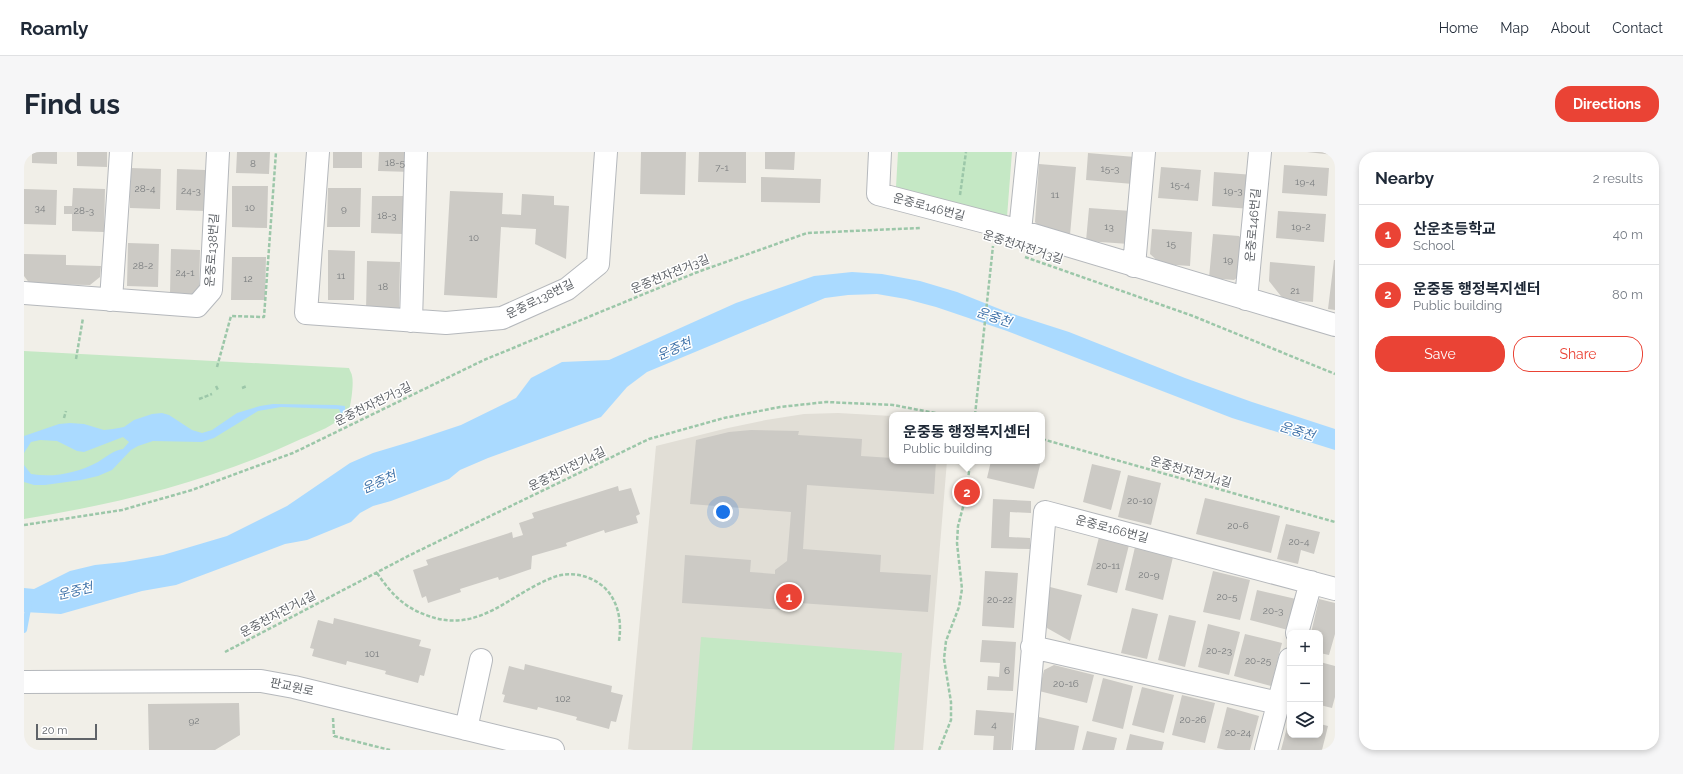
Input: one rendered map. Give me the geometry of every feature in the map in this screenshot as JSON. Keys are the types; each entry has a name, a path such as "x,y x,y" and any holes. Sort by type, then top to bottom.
{"street":[{"path":"111,300 121,152"},
{"name":"운중로138번길","path":"24,293 197,306 211,290 218,152"},
{"name":"운중로138번길","path":"318,152 306,313 446,323 502,318 567,289 598,264 606,152"},
{"path":"411,321 416,152"},
{"name":"운중로146번길","path":"880,152 878,194 1020,232 1335,324"},
{"path":"1020,232 1028,152"},
{"path":"1134,266 1144,152"},
{"name":"운중로146번길","path":"1246,299 1260,152"},
{"name":"운중로166번길","path":"1024,750 1045,512 1311,582 1335,590"},
{"path":"1298,630 1311,582"},
{"path":"1032,647 1278,703"},
{"path":"466,729 481,660"},
{"path":"1266,750 1288,666"},
{"name":"판교원로","path":"24,682 261,681 294,686 553,750"}],"path":[{"path":"217,367 231,316 264,317 276,152"},
{"path":"960,195 966,152"},
{"name":"운중천자전거3길","path":"24,525 122,510 192,490 293,453 484,360 695,273 807,234 924,228"},
{"name":"운중천자전거3길","path":"975,412 994,245 986,243"},
{"name":"운중천자전거3길","path":"1023,256 1193,316 1335,374"},
{"path":"76,359 84,316"},
{"path":"216,386 218,390"},
{"path":"242,388 247,386"},
{"path":"199,399 212,394"},
{"name":"운중천자전거4길","path":"225,652 377,573 649,439 680,429 724,418 780,407 826,402 894,405 930,412"},
{"path":"64,418 66,412"},
{"name":"운중천자전거4길","path":"1045,441 1335,522"},
{"path":"939,750 951,720 951,702 944,658 946,641 959,607 962,589 957,543 958,526 967,492 970,464"},
{"path":"377,573 391,592 406,605 438,620 451,622 469,620 484,615 530,588 559,576 570,574 582,575 605,587 613,597 620,620 619,641"},
{"path":"331,696 334,736 390,750"}],"shaded area":[{"path":"838,413 889,416 889,464 947,464 923,750 628,749 656,446 728,428 804,414"}],"green space":[{"path":"898,152 1012,152 1007,217 896,187"},
{"path":"24,351 349,368 353,379 351,400 348,412 332,425 268,454 234,467 165,489 130,498 24,519"},
{"path":"701,637 902,653 894,750 692,750"}],"water":[{"name":"운중천","path":"852,272 882,274 920,281 957,292 1007,312 1069,332 1185,378 1335,429 1335,450 1232,418 1007,331 936,307 906,299 877,294 848,295 825,298 647,372 627,387 601,417 488,458 460,470 449,479 391,501 373,506 360,513 351,522 307,540 285,544 176,585 142,591 61,614 24,612 24,588 34,589 70,571 95,565 124,562 163,555 227,536 287,506 350,463 373,453 461,425 516,398 531,378 562,362 609,360 736,303 814,276"},
{"path":"273,404 336,405 345,406 345,410 341,414 339,409 281,407 258,411 214,438 202,442 153,441 138,446 131,450 112,470 98,476 45,485 34,485 24,482 24,465 31,474 65,474 98,462 113,452 123,449 129,442 123,437 84,452 77,451 57,441 40,440 31,442 24,453 24,436 59,424 84,424 104,430 124,427 134,420 152,414 162,413 169,415 192,430 202,433 212,430 237,413 260,406"}],"building":[{"path":"32,152 57,152 57,164 32,163"},
{"path":"77,152 107,152 107,167 77,166"},
{"path":"237,152 270,152 269,174 236,173"},
{"path":"333,152 362,152 362,168 333,168"},
{"path":"379,152 413,152 412,172 378,171"},
{"path":"641,152 686,152 685,195 640,194"},
{"path":"699,152 746,152 746,183 698,182"},
{"path":"765,152 795,152 794,170 765,169"},
{"path":"1307,152 1334,152 1334,155"},
{"path":"1088,153 1135,157 1133,184 1086,180"},
{"path":"1039,164 1076,167 1070,235 1044,233 1035,222"},
{"path":"1284,165 1329,168 1327,196 1282,193"},
{"path":"1161,167 1201,170 1198,201 1158,198"},
{"path":"130,168 161,169 160,209 130,208"},
{"path":"177,169 206,170 205,211 176,210"},
{"path":"1214,172 1254,175 1251,209 1212,206"},
{"path":"761,177 821,179 820,203 761,202"},
{"path":"232,186 268,186 267,228 232,227"},
{"path":"73,188 105,189 104,232 72,231 72,214 64,214 64,206 72,206"},
{"path":"328,188 361,188 360,227 327,227"},
{"path":"24,189 57,190 56,225 24,224"},
{"path":"450,191 503,193 502,214 521,215 522,194 554,196 554,205 569,206 566,259 535,244 536,229 501,227 497,298 444,295"},
{"path":"372,196 403,196 403,234 371,233"},
{"path":"1089,208 1131,211 1129,244 1086,241"},
{"path":"1278,211 1326,214 1324,242 1276,238"},
{"path":"1152,229 1192,232 1190,266 1161,264 1150,254"},
{"path":"1213,234 1239,236 1245,244 1243,273 1234,280 1209,278"},
{"path":"128,243 159,244 158,287 127,286"},
{"path":"171,249 200,250 199,294 170,294"},
{"path":"328,250 355,251 354,300 328,300"},
{"path":"24,254 66,255 66,265 101,266 100,277 90,285 30,284 24,276"},
{"path":"232,257 266,257 265,300 231,300"},
{"path":"1335,260 1335,310 1328,309"},
{"path":"367,261 400,262 399,312 366,311"},
{"path":"1270,262 1315,266 1313,302 1284,300 1269,281"},
{"path":"751,430 799,431 798,435 862,439 861,456 889,458 889,464 936,464 934,494 807,485 803,549 881,555 880,572 931,575 928,612 785,602 785,610 682,603 685,555 751,560 750,572 775,574 775,570 787,561 791,512 690,504 696,440 729,432"},
{"path":"990,464 1040,464 1034,489 987,478"},
{"path":"1092,464 1121,471 1111,510 1083,502"},
{"path":"1128,475 1161,483 1151,525 1118,517"},
{"path":"618,486 619,491 631,488 640,514 636,516 638,523 605,533 604,530 566,543 567,546 532,556 531,569 499,580 498,577 460,589 461,592 428,603 426,596 422,598 413,570 428,565 426,560 512,532 513,538 523,535 519,523 534,518 532,513"},
{"path":"1205,498 1280,516 1271,553 1196,534"},
{"path":"993,499 1031,501 1031,513 1010,512 1009,537 1030,538 1030,549 991,548"},
{"path":"1286,524 1320,532 1314,554 1301,550 1298,564 1277,559"},
{"path":"1099,537 1129,545 1117,593 1087,585"},
{"path":"1135,547 1173,557 1163,600 1125,590"},
{"path":"985,571 1018,573 1014,628 982,626"},
{"path":"1213,571 1250,580 1240,620 1203,612"},
{"path":"1046,586 1082,595 1070,641 1047,628"},
{"path":"1257,590 1296,599 1288,630 1250,620"},
{"path":"1319,599 1335,603 1335,634 1329,655 1323,654 1323,630 1312,630"},
{"path":"1132,608 1158,614 1147,659 1121,653"},
{"path":"1169,615 1196,621 1185,667 1158,660"},
{"path":"334,618 421,640 419,646 431,649 424,676 420,675 418,683 385,674 386,671 347,661 346,665 312,656 314,649 310,648 318,620 333,624"},
{"path":"1208,624 1240,632 1229,675 1198,667"},
{"path":"1245,634 1282,643 1271,686 1234,676"},
{"path":"982,640 1016,642 1013,691 987,690 988,676 999,677 1000,663 980,662"},
{"path":"1323,663 1335,666 1335,697 1332,708 1323,706"},
{"path":"525,664 612,686 611,692 623,695 616,722 611,721 609,729 576,720 577,717 538,707 537,710 503,702 505,695 502,694 509,666 524,670"},
{"path":"1054,665 1094,675 1087,703 1039,691 1044,670"},
{"path":"1103,678 1133,686 1123,729 1092,721"},
{"path":"1142,687 1174,695 1164,733 1132,725"},
{"path":"1182,695 1215,703 1205,743 1172,735"},
{"path":"239,703 240,735 215,750 149,750 148,704"},
{"path":"1227,707 1259,716 1250,750 1226,750 1217,748"},
{"path":"976,710 1014,713 1011,750 993,750 994,736 974,735"},
{"path":"1039,717 1079,726 1074,750 1032,750"},
{"path":"1323,725 1328,726 1322,750 1281,750 1287,727 1287,738 1323,738"},
{"path":"1087,731 1117,738 1114,750 1082,750"},
{"path":"1130,734 1164,742 1162,750 1126,750"}],"waterway":[{"path":"24,630 29,604"}],"place":[{"name":"운중동 행정복지센터","path":"967,492"},
{"name":"산운초등학교","path":"789,597"}]}
